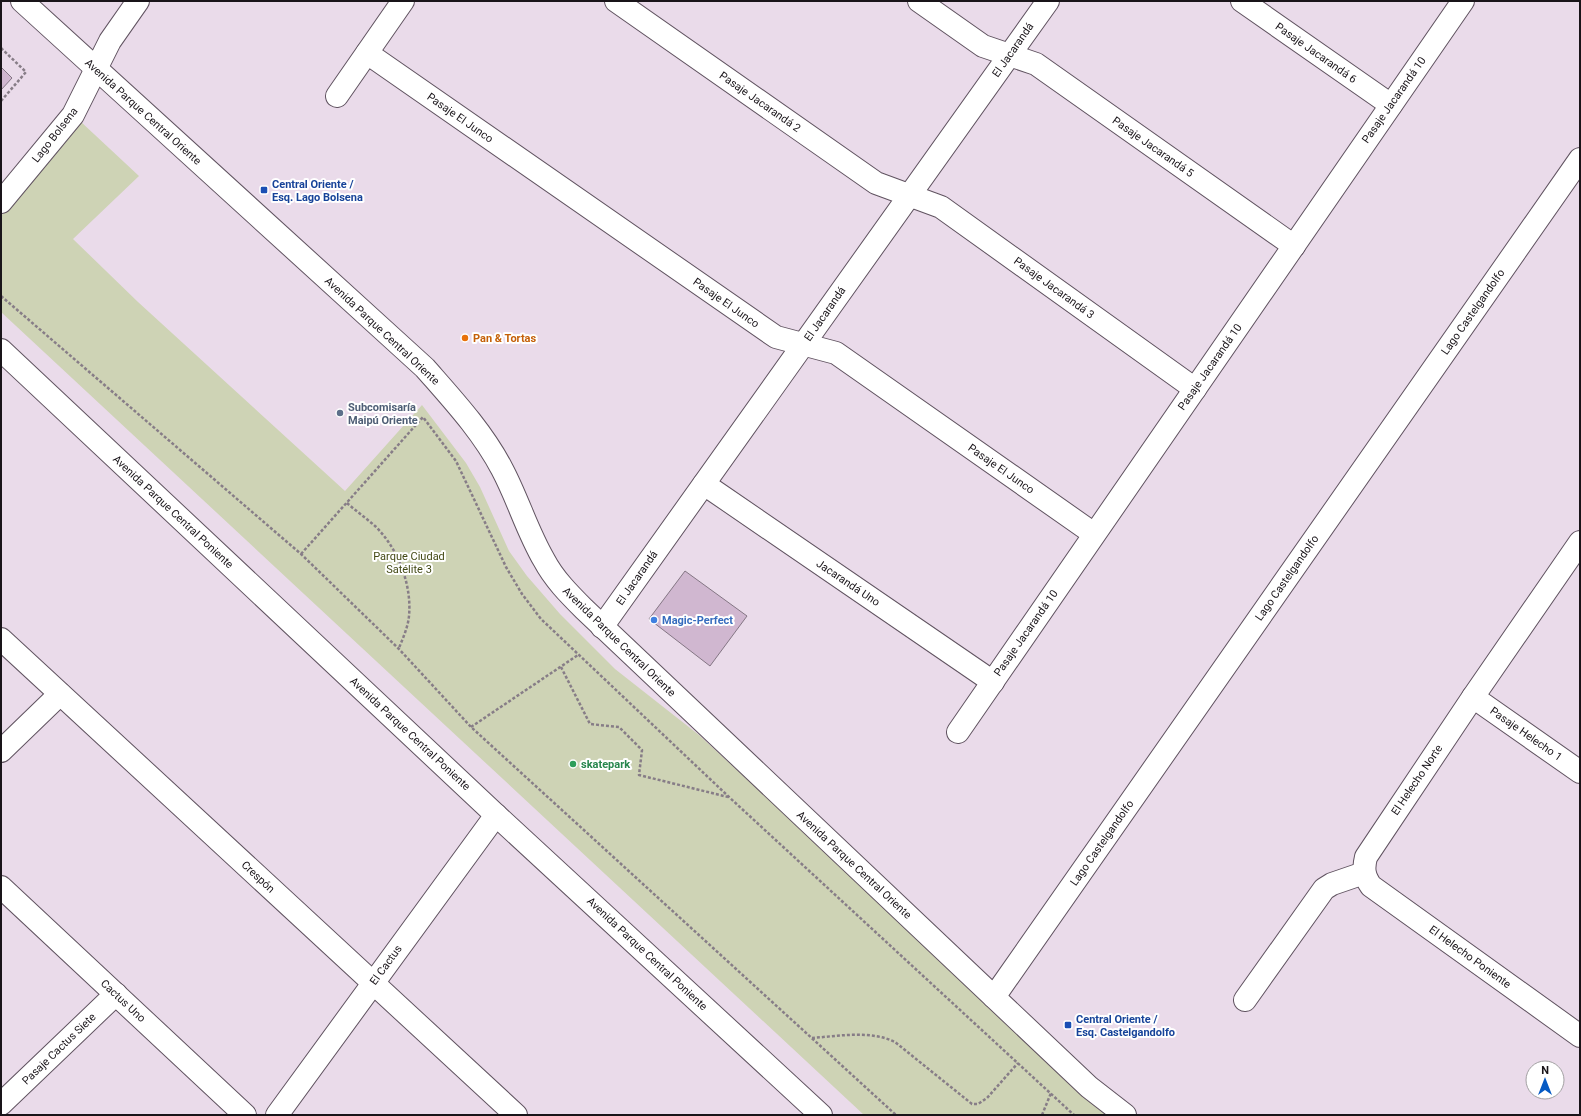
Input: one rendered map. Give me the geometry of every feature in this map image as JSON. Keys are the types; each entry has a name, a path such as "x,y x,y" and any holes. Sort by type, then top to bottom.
{"street":[{"name":"Avenida Parque Central Oriente","path":"22,1 425,368 470,420 499,464 544,561 567,592 602,628 1089,1087 1125,1115"},
{"name":"Lago Bolsena","path":"1,202 73,114 110,41 138,1"},
{"path":"337,96 403,1"},
{"name":"Pasaje Jacarandá 2","path":"616,1 876,183 909,195"},
{"name":"Pasaje Jacarandá 5","path":"919,1 983,46 1036,64 1294,246"},
{"name":"El Jacarandá","path":"602,628 1048,1"},
{"name":"Pasaje Jacarandá 6","path":"1242,1 1391,105"},
{"name":"Pasaje Jacarandá 10","path":"958,732 1463,1"},
{"name":"Pasaje El Junco","path":"367,53 776,337 836,353 1094,534"},
{"name":"Lago Castelgandolfo","path":"994,997 1580,159"},
{"name":"Pasaje Jacarandá 3","path":"909,195 941,207 1195,389"},
{"name":"Avenida Parque Central Poniente","path":"1,350 496,815 821,1115"},
{"name":"Jacarandá Uno","path":"704,484 993,682"},
{"name":"El Helecho Norte","path":"1364,873 1366,857 1473,697 1580,542"},
{"name":"Crespón","path":"1,639 516,1115"},
{"path":"1,751 60,694"},
{"name":"Pasaje Helecho 1","path":"1473,697 1580,772"},
{"name":"El Cactus","path":"276,1115 496,815"},
{"path":"1245,1000 1324,889 1332,884 1364,873"},
{"name":"El Helecho Poniente","path":"1364,873 1371,886 1580,1036"},
{"name":"Cactus Uno","path":"1,887 245,1115"},
{"name":"Pasaje Cactus Siete","path":"1,1104 116,994"}],"path":[{"path":"1,48 26,72 1,101"},
{"path":"1,296 301,554 399,649 471,727 896,1115"},
{"path":"301,554 423,417"},
{"path":"347,503 376,527 394,551 403,569 409,591 409,616 399,649"},
{"path":"471,727 578,655"},
{"path":"561,667 590,724 619,726 642,750 639,775 729,797"},
{"path":"812,1038 870,1035 886,1038 895,1042 972,1104 978,1104 987,1098 1018,1064"},
{"path":"1042,1115 1051,1093"}],"green space":[{"name":"Parque Ciudad Satélite 3","path":"80,121 139,176 73,239 138,302 345,491 422,405 466,463 480,487 509,551 527,576 560,614 615,669 699,735 833,858 1106,1115 864,1115 1,312 1,216"}],"building":[{"path":"1,67 12,78 1,90"},
{"path":"685,571 747,616 710,666 649,619"}],"place":[{"name":"Central Oriente / Esq. Lago Bolsena","path":"264,190"},
{"name":"Pan & Tortas","path":"465,338"},
{"name":"Subcomisaría Maipú Oriente","path":"340,413"},
{"name":"Magic-Perfect","path":"654,620"},
{"name":"skatepark","path":"573,764"},
{"name":"Central Oriente / Esq. Castelgandolfo","path":"1068,1025"}]}
